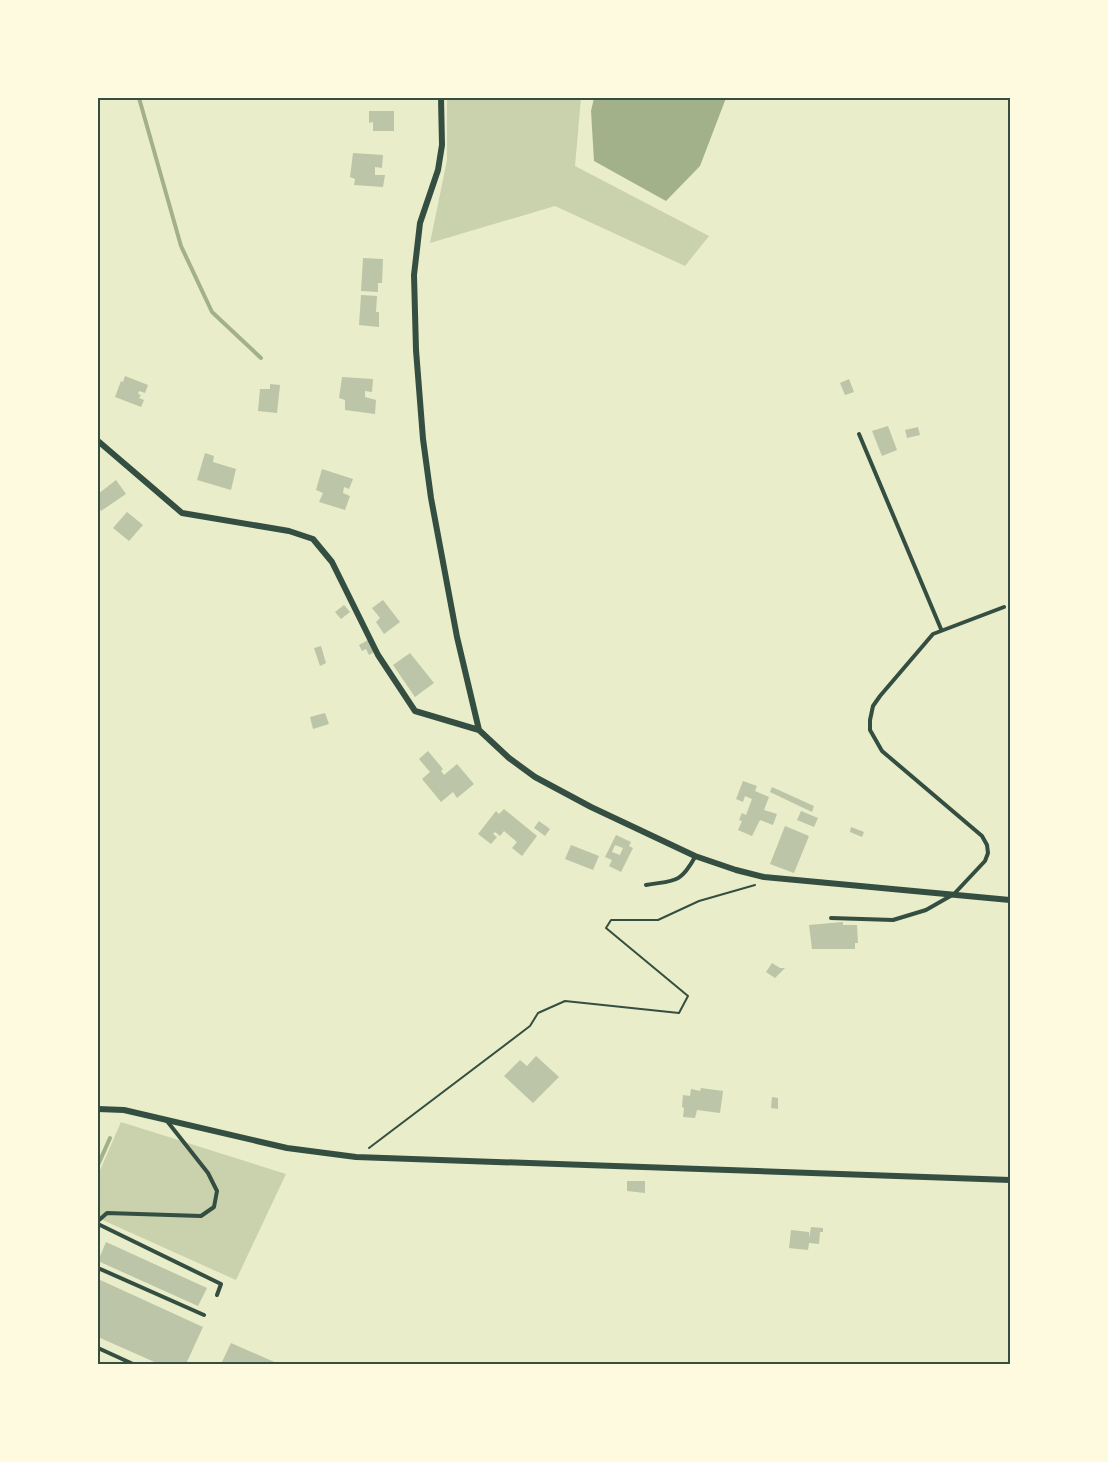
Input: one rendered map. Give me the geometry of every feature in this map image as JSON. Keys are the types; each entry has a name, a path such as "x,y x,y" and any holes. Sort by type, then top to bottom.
{"street":[{"path":"441,98 442,145 438,170 420,223 414,275 416,350 423,439 431,498 457,637 479,730"},
{"path":"98,441 182,513 289,531 314,539 332,562 378,655 415,711 479,730 509,758 535,777 591,807 695,856 764,877 1011,900"},
{"path":"98,1109 124,1110 287,1148 356,1157 1011,1180"}],"lane":[{"path":"859,434 941,629"},
{"path":"831,918 893,920 926,910 954,894 985,861 988,853 982,836 882,751 870,730 870,720 873,706 880,696 924,643 941,629 1004,607"},
{"path":"646,885 679,880 695,856"},
{"path":"166,1120 208,1173 217,1191 214,1207 201,1216 107,1213 98,1222 221,1284 217,1295"},
{"path":"98,1268 204,1315"},
{"path":"98,1348 133,1365"}],"path":[{"path":"356,1157 530,1026 538,1013 565,1000 679,1013 688,996 606,928 611,920 658,920 699,901 753,887 764,877"}],"shaded area":[{"path":"447,98 581,98 575,166 709,236 685,266 555,206 430,243 447,160"},
{"path":"594,98 726,98 700,166 666,201 594,161 591,111"},
{"path":"121,1122 286,1174 236,1280 98,1218 98,1175"}],"building":[{"path":"369,111 394,111 394,131 373,131 373,122 369,123"},
{"path":"353,153 383,155 382,168 375,167 375,175 385,175 383,187 354,185 355,179 350,177"},
{"path":"363,258 383,259 382,283 378,283 378,292 361,291"},
{"path":"361,295 377,296 376,312 379,312 379,327 359,325"},
{"path":"125,376 148,385 145,393 139,391 138,394 141,395 139,398 144,400 141,407 115,397"},
{"path":"342,377 373,379 372,392 365,391 365,397 376,400 375,414 345,410 345,400 339,398"},
{"path":"849,379 854,392 845,395 840,383"},
{"path":"270,384 280,385 277,413 258,411 260,389 270,389"},
{"path":"888,426 897,450 882,456 872,431"},
{"path":"918,427 920,435 907,438 905,430"},
{"path":"205,453 214,456 213,462 236,469 231,490 197,480"},
{"path":"322,469 353,479 349,489 344,487 343,493 350,496 345,510 319,502 323,493 316,490"},
{"path":"116,480 126,494 101,511 98,505 98,494"},
{"path":"127,512 143,525 129,541 113,528"},
{"path":"383,600 400,622 384,634 376,622 380,618 372,608"},
{"path":"344,605 350,612 341,619 335,612"},
{"path":"368,640 374,652 369,655 366,649 362,651 359,645"},
{"path":"321,646 326,663 320,666 314,648"},
{"path":"410,653 434,683 415,697 393,665"},
{"path":"325,713 329,724 313,729 310,717"},
{"path":"428,751 443,769 441,771 444,775 457,764 474,784 457,798 453,792 441,802 422,779 430,772 419,759"},
{"path":"743,781 757,786 755,791 769,797 764,810 777,814 773,825 760,820 752,836 738,830 742,821 739,820 742,813 746,815 752,799 745,796 743,802 736,799"},
{"path":"772,787 814,806 812,812 770,792"},
{"path":"504,809 537,836 522,856 512,848 517,842 504,831 500,836 495,832 493,834 497,837 491,844 478,834 496,811 499,814"},
{"path":"801,811 818,818 814,827 797,820"},
{"path":"539,821 550,829 545,836 534,828"},
{"path":"785,826 809,836 794,873 770,864"},
{"path":"851,827 864,832 862,837 850,832"},
{"path":"616,835 631,842 629,846 633,848 621,872 609,866 612,860 605,857","holes":["615,845 623,848 620,855 612,852"]},
{"path":"571,845 599,856 593,870 565,859"},
{"path":"843,922 843,925 857,925 858,943 855,943 855,949 812,949 809,925"},
{"path":"772,963 785,968 775,978 766,972"},
{"path":"536,1056 559,1077 533,1103 504,1076 520,1060 527,1066"},
{"path":"701,1088 723,1091 720,1113 697,1110 695,1118 683,1117 683,1095 690,1096 691,1089 700,1091"},
{"path":"772,1097 778,1098 778,1109 771,1108"},
{"path":"627,1181 645,1181 645,1193 627,1191"},
{"path":"811,1227 823,1228 823,1232 820,1232 819,1244 809,1243 808,1250 789,1248 791,1230 809,1232 809,1238"},
{"path":"106,1242 207,1288 198,1306 98,1261"},
{"path":"98,1279 203,1327 186,1364 159,1364 98,1337"},
{"path":"231,1343 279,1364 221,1364"}],"waterway":[{"path":"139,98 181,246 212,312 261,358"},
{"path":"98,1165 110,1138"}]}
